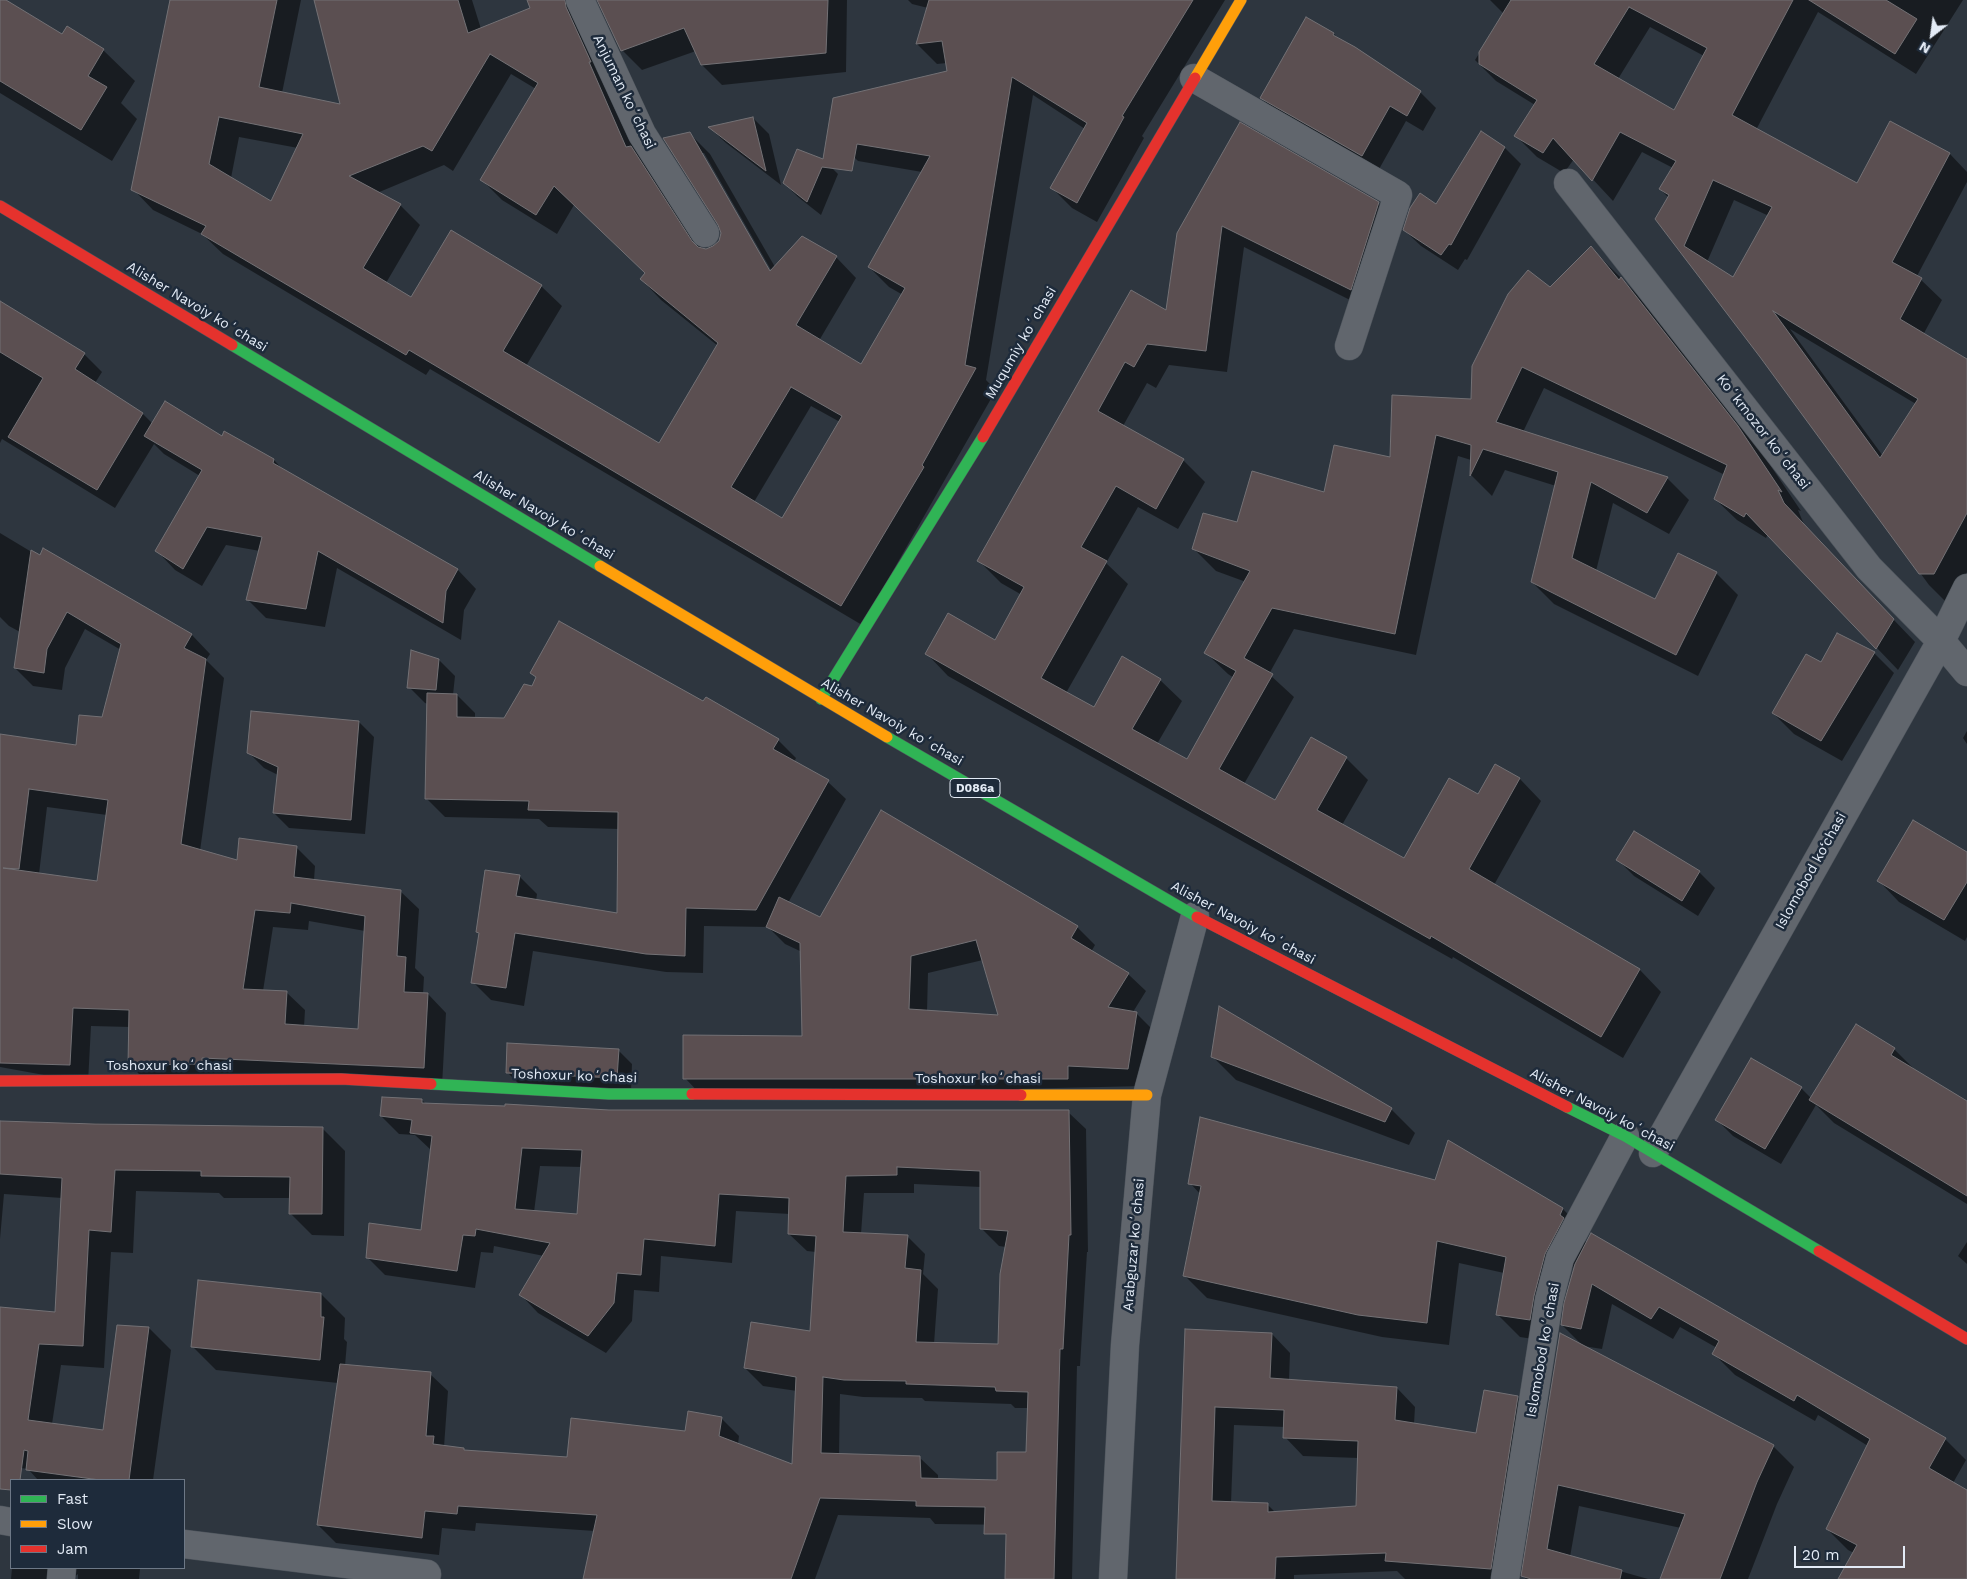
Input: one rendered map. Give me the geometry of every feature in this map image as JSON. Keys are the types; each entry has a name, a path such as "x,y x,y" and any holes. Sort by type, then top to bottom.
{"main road":[{"name":"Muqumiy koʻchasi","path":"821,698 985,434 1241,0"},
{"name":"Alisher Navoiy koʻchasi","path":"0,206 821,698 1195,916 1625,1136 1967,1339"},
{"name":"Toshoxur koʻchasi","path":"0,1081 341,1080 609,1094 1147,1094"}],"street":[{"name":"Anjuman koʻchasi","path":"580,0 642,134 705,232"},
{"path":"1194,78 1398,195 1349,346"},
{"name":"Koʻkmozor koʻchasi","path":"1568,183 1869,568 1940,641 1967,672"},
{"name":"Islomobod ko‘chasi","path":"1653,1153 1940,641 1967,588"},
{"name":"Arabguzar koʻchasi","path":"1112,1579 1125,1345 1147,1094 1195,916"},
{"name":"Islomobod koʻchasi","path":"1505,1579 1550,1300 1560,1258 1625,1136"},
{"path":"185,1544 427,1574"}],"building":[{"path":"0,0 6,0 62,34 67,26 104,49 88,76 107,87 81,130 0,81"},
{"path":"170,0 277,0 259,87 340,104 314,0 458,0 468,33 530,8 527,0 565,0 566,7 626,147 631,146 692,241 698,247 706,249 719,241 721,233 718,225 663,138 690,132 770,271 802,236 837,256 796,325 861,364 905,288 868,267 930,156 857,144 852,171 822,167 807,202 783,183 797,149 823,159 833,98 947,71 942,41 916,44 929,0 1193,0 1122,116 1124,117 1077,203 1050,188 1087,123 1012,77 965,365 976,368 922,465 924,467 841,606 409,350 406,355 201,234 206,226 131,190","holes":["490,54 538,83 480,180 536,215 554,186 645,273 640,279 718,343 659,443 503,351 542,285 451,230 411,297 363,268 401,204 349,176 423,146 432,151","219,117 303,134 271,201 209,164","791,387 842,416 782,518 731,487"]},
{"path":"597,0 828,0 826,53 701,65 684,28 621,51"},
{"path":"1511,0 1793,0 1732,115 1857,183 1890,121 1950,153 1892,262 1922,278 1900,319 1967,359 1967,513 1934,574 1919,574 1760,357 1655,219 1669,195 1659,189 1676,161 1620,132 1592,181 1553,138 1543,153 1514,136 1537,100 1479,64 1479,52","holes":["1629,7 1707,48 1674,110 1594,64","1713,180 1772,207 1733,277 1684,246","1773,311 1918,399 1880,458"]},
{"path":"1809,0 1886,0 1917,19 1895,54"},
{"path":"1306,17 1334,33 1333,35 1355,47 1421,91 1407,116 1390,106 1362,156 1260,98"},
{"path":"753,117 766,171 708,127"},
{"path":"1240,122 1379,202 1351,290 1222,226 1206,351 1147,344 1134,367 1125,362 1098,411 1184,459 1156,509 1116,486 1081,547 1107,561 1041,678 1094,707 1122,656 1161,679 1132,729 1187,759 1236,671 1204,653 1250,571 1192,549 1203,513 1237,522 1252,471 1324,492 1334,445 1390,457 1392,395 1471,399 1472,366 1508,294 1528,270 1550,287 1591,246 1619,280 1621,277 1738,426 1782,492 1778,490 1784,503 1894,619 1876,649 1746,513 1744,517 1714,499 1727,465 1522,367 1496,422 1668,477 1647,513 1591,482 1572,558 1655,599 1678,553 1717,572 1676,655 1531,582 1558,472 1483,449 1470,476 1471,445 1436,435 1395,634 1272,608 1244,658 1273,674 1219,769 1275,800 1311,737 1347,757 1317,810 1404,858 1449,778 1478,794 1495,764 1520,778 1469,869 1640,969 1601,1037 1431,936 1430,939 925,654 948,613 995,640 1024,587 977,561 1131,290 1166,310 1177,233"},
{"path":"1481,131 1505,147 1451,245 1449,244 1441,255 1403,230 1410,208 1420,193 1436,204"},
{"path":"0,301 85,353 75,369 143,413 97,490 8,437 43,378 0,352"},
{"path":"165,401 222,436 224,431 274,459 273,463 458,569 446,591 443,623 318,551 306,609 246,600 262,537 207,527 183,569 155,551 202,470 144,436"},
{"path":"43,548 192,634 184,648 206,659 181,844 237,860 239,838 297,846 294,877 401,890 397,956 406,957 404,992 428,993 424,1068 202,1058 202,1064 128,1065 129,1010 73,1008 70,1065 0,1063 0,734 76,745 79,715 102,717 121,644 67,612 47,649 44,673 14,668 31,550 40,555","holes":["29,789 108,800 97,881 3,868 19,869","291,903 365,916 358,1029 285,1024 287,991 243,989 255,910 290,913"]},
{"path":"559,621 703,701 706,697 779,739 773,749 829,780 756,910 686,908 685,956 646,954 515,933 506,988 471,983 479,933 476,932 485,870 520,875 516,896 617,913 618,812 528,810 529,801 425,799 427,693 457,694 457,717 504,718 524,684 532,686 536,677 530,673"},
{"path":"1837,633 1875,652 1821,741 1772,713 1806,654 1821,662"},
{"path":"411,650 439,659 436,690 407,688"},
{"path":"251,711 359,721 351,820 273,813 278,767 247,753"},
{"path":"881,810 1078,926 1071,938 1129,973 1108,1007 1137,1012 1128,1069 1068,1066 1068,1079 683,1079 683,1035 802,1036 800,943 766,927 779,897 820,917","holes":["976,940 998,1015 909,1009 911,956"]},
{"path":"1913,820 1967,852 1967,882 1944,920 1877,881"},
{"path":"1634,831 1700,871 1682,901 1616,860"},
{"path":"1219,1006 1392,1108 1385,1122 1211,1057"},
{"path":"1856,1024 1895,1048 1891,1055 1967,1101 1967,1196 1809,1100"},
{"path":"507,1043 619,1049 617,1078 506,1073"},
{"path":"1751,1058 1802,1087 1765,1149 1715,1120"},
{"path":"382,1097 422,1099 422,1103 505,1106 505,1104 609,1110 1069,1110 1071,1235 1069,1235 1063,1349 1060,1349 1054,1579 1005,1579 1006,1534 984,1534 985,1507 916,1506 916,1501 820,1498 791,1579 583,1579 597,1515 458,1506 457,1514 425,1511 422,1538 317,1525 340,1364 431,1372 426,1436 434,1436 433,1444 464,1448 464,1450 567,1457 571,1418 685,1431 688,1411 722,1417 719,1436 792,1464 796,1377 744,1368 751,1322 810,1331 816,1236 788,1234 789,1198 719,1194 715,1246 644,1239 641,1275 617,1273 614,1303 588,1336 519,1295 550,1243 476,1229 475,1236 463,1235 457,1271 366,1258 369,1223 421,1230 432,1136 410,1133 412,1120 380,1116","holes":["522,1148 582,1150 577,1214 515,1209","897,1167 980,1171 980,1229 1008,1231 1000,1274 998,1344 916,1342 921,1270 905,1268 908,1235 843,1232 846,1176 897,1175","823,1377 844,1380 906,1381 906,1384 995,1387 996,1391 1028,1392 1026,1452 997,1452 997,1480 921,1478 920,1456 821,1453"]},
{"path":"1200,1117 1435,1180 1448,1140 1563,1208 1560,1215 1564,1218 1545,1254 1530,1320 1496,1315 1506,1257 1437,1241 1427,1323 1358,1315 1183,1276 1201,1186 1188,1184"},
{"path":"0,1121 323,1127 322,1214 289,1214 290,1177 201,1176 201,1171 115,1170 111,1232 89,1230 83,1346 39,1344 28,1420 103,1430 117,1325 149,1327 129,1479 93,1479 26,1470 28,1451 24,1450 20,1479 10,1479 10,1490 0,1489 0,1307 55,1312 62,1178 0,1174"},
{"path":"1591,1233 1946,1438 1929,1468 1967,1490 1967,1579 1838,1579 1857,1545 1826,1529 1870,1439 1797,1395 1794,1401 1712,1354 1719,1341 1659,1307 1651,1319 1592,1284 1581,1329 1561,1325 1564,1303 1575,1264"},
{"path":"198,1280 321,1293 321,1317 324,1317 320,1360 191,1347"},
{"path":"1185,1329 1272,1333 1270,1378 1397,1387 1395,1420 1476,1433 1484,1390 1518,1396 1491,1569 1385,1561 1386,1553 1276,1557 1275,1579 1176,1579","holes":["1215,1407 1284,1410 1283,1438 1358,1441 1356,1506 1268,1512 1268,1503 1212,1501"]},
{"path":"1560,1333 1774,1445 1757,1482 1720,1579 1660,1579 1685,1514 1558,1485 1547,1549 1622,1570 1620,1579 1531,1579 1521,1576"}],"traffic: fast":[{"path":"232,345 600,566"},
{"path":"821,699 983,437"},
{"path":"887,737 1197,917"},
{"path":"431,1084 609,1094 692,1094"},
{"path":"1567,1107 1625,1136 1819,1251"}],"traffic: slow":[{"path":"1195,78 1241,0"},
{"path":"600,566 887,737"},
{"path":"1021,1095 1147,1095"}],"traffic: jam":[{"path":"983,437 1195,78"},
{"path":"0,206 232,345"},
{"path":"1197,917 1567,1107"},
{"path":"0,1081 341,1079 431,1084"},
{"path":"692,1094 1021,1095"},
{"path":"1819,1251 1967,1339"}]}
